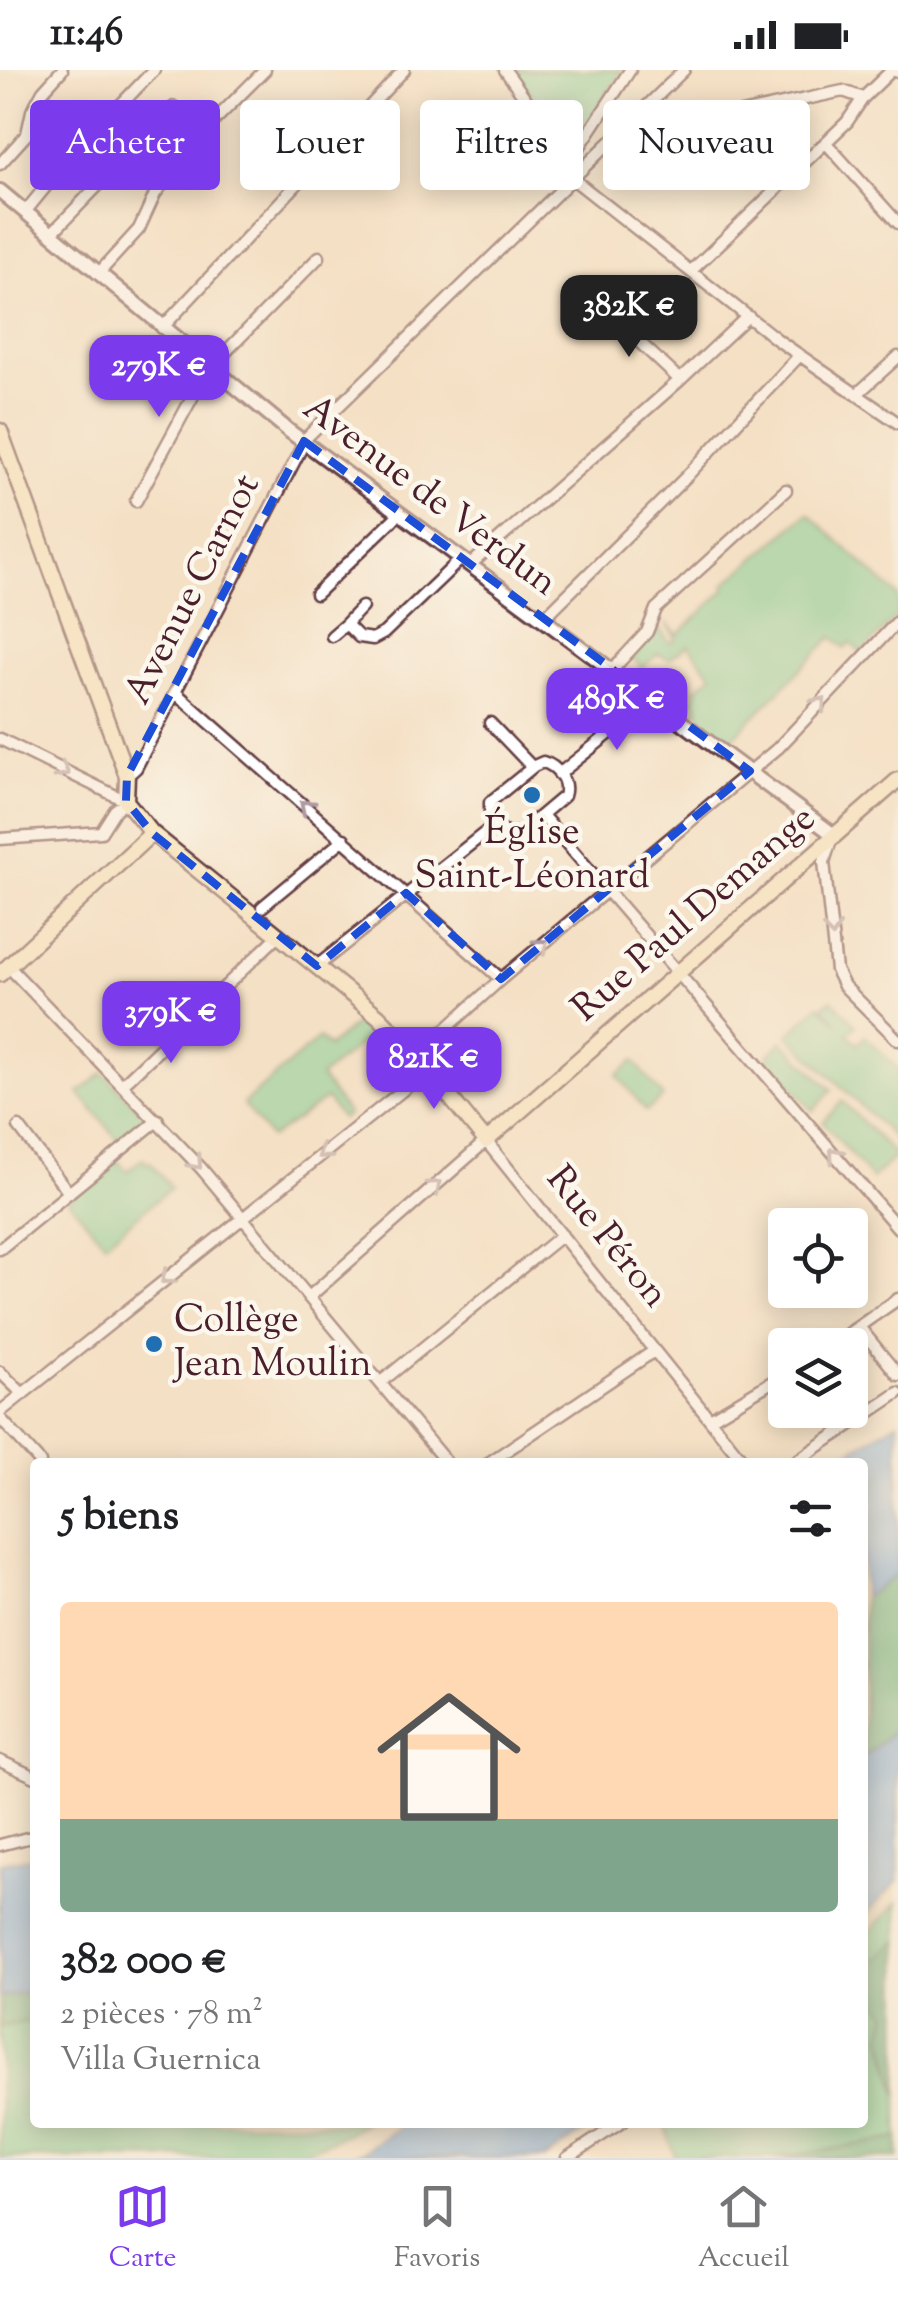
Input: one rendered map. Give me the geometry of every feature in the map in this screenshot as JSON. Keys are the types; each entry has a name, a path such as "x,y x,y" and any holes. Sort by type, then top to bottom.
{"main road":[{"path":"0,431 4,455 127,776 126,801"},
{"name":"Rue Paul Demange","path":"486,1141 898,780"},
{"name":"Rue Péron","path":"126,801 152,834 378,1016 486,1141"},
{"path":"4,970 152,834"}],"street":[{"path":"0,164 27,134 32,111 62,70"},
{"path":"25,212 65,163 154,70"},
{"path":"98,274 138,229 155,194 203,132 265,70"},
{"path":"162,328 404,70"},
{"path":"505,70 527,100"},
{"path":"583,146 630,70"},
{"name":"Avenue Carnot","path":"654,100 684,70"},
{"path":"691,271 847,122 863,98 895,71"},
{"path":"801,100 843,91 863,98"},
{"path":"826,143 898,222"},
{"name":"Avenue Carnot","path":"583,168 603,148"},
{"path":"583,150 593,156"},
{"path":"583,187 800,355 898,423"},
{"path":"51,234 94,190"},
{"name":"Avenue Carnot","path":"127,776 136,768 176,693 304,442 562,190"},
{"name":"Avenue de Verdun","path":"0,192 304,442 834,835"},
{"path":"136,501 210,368 318,256"},
{"path":"606,311 680,380"},
{"path":"346,624 359,637 372,640 384,633 680,380 748,316"},
{"path":"543,619 800,355"},
{"path":"858,394 898,357"},
{"path":"611,671 647,632 656,608 786,490"},
{"path":"316,594 400,513"},
{"path":"332,636 362,608"},
{"path":"416,1056 501,978 778,748 898,620"},
{"path":"176,693 501,978"},
{"path":"559,774 650,700"},
{"path":"487,722 532,767"},
{"path":"0,739 126,801 101,832 0,839"},
{"path":"547,763 559,774 565,783 565,794 514,835 504,833 488,812 491,801 532,767 547,763"},
{"path":"542,815 898,1228"},
{"path":"317,966 496,824"},
{"path":"834,835 824,862 836,970 844,986 898,1040"},
{"path":"262,907 344,840"},
{"path":"122,1084 279,935"},
{"path":"4,970 158,1120 244,1217 443,1458"},
{"path":"37,1458 0,1415 428,1070"},
{"path":"0,1249 158,1120"},
{"path":"20,1127 70,1193"},
{"name":"Rue Péron","path":"486,1141 741,1458"},
{"name":"Rue Paul Demange","path":"309,1296 486,1141"},
{"path":"381,1382 562,1235"},
{"path":"860,1328 898,1299"},
{"path":"868,1338 898,1374"},
{"path":"496,1458 654,1350"},
{"path":"0,1372 23,1394"},
{"path":"710,1420 768,1384"},
{"path":"801,1458 898,1393"},
{"path":"0,1761 30,1772"},
{"path":"0,1846 30,1837"},
{"path":"567,2158 613,2128"}],"highlighted area":[{"path":"304,441 750,771 501,979 406,893 317,966 152,833 126,801 127,776"}],"green space":[{"path":"513,70 622,70 583,133 583,100 533,100"},
{"path":"808,513 898,596 898,614 862,653 850,643 845,648 832,637 730,741 704,722 699,711 694,711 699,707 692,698 697,694 694,690 712,675 688,645 669,659 658,654 642,668 632,657 659,629 670,643 676,639 666,623 678,635 726,589 724,585"},
{"path":"832,999 856,1025 848,1034 858,1044 865,1036 898,1069 898,1142 788,1035 819,1005 838,1023 823,1006"},
{"path":"363,1018 378,1029 320,1077 348,1114 342,1119 326,1099 270,1138 243,1104 319,1038 328,1047"},
{"path":"782,1041 832,1090 813,1111 767,1057"},
{"path":"634,1061 663,1097 646,1111 617,1075"},
{"path":"103,1073 148,1118 120,1142 79,1093"},
{"path":"842,1101 896,1156 872,1179 823,1122"},
{"path":"143,1158 171,1188 105,1243 68,1200 117,1160 127,1171"},
{"path":"898,1573 898,1727 868,1754 868,1594"},
{"path":"898,1902 898,2138 776,2158 675,2158 666,2128 868,2128 868,1934"},
{"path":"898,1941 898,2095 882,2035 887,2014 868,1990 868,1965"},
{"path":"30,1992 30,2021 0,2027 0,1997"},
{"path":"30,2021 30,2128 357,2128 290,2158 0,2158 0,2027"},
{"path":"898,2138 898,2158 776,2158 886,2140"}],"water":[{"path":"898,1421 898,1573 868,1594 868,1458 839,1458"},
{"path":"898,1727 898,1881 868,1912 868,1754"},
{"path":"30,1858 30,1992 0,1997 0,1863"},
{"path":"397,2128 589,2128 545,2158 347,2158"}],"place":[{"name":"Église Saint-Léonard","path":"532,795"},
{"name":"Collège Jean Moulin","path":"154,1344"}]}
